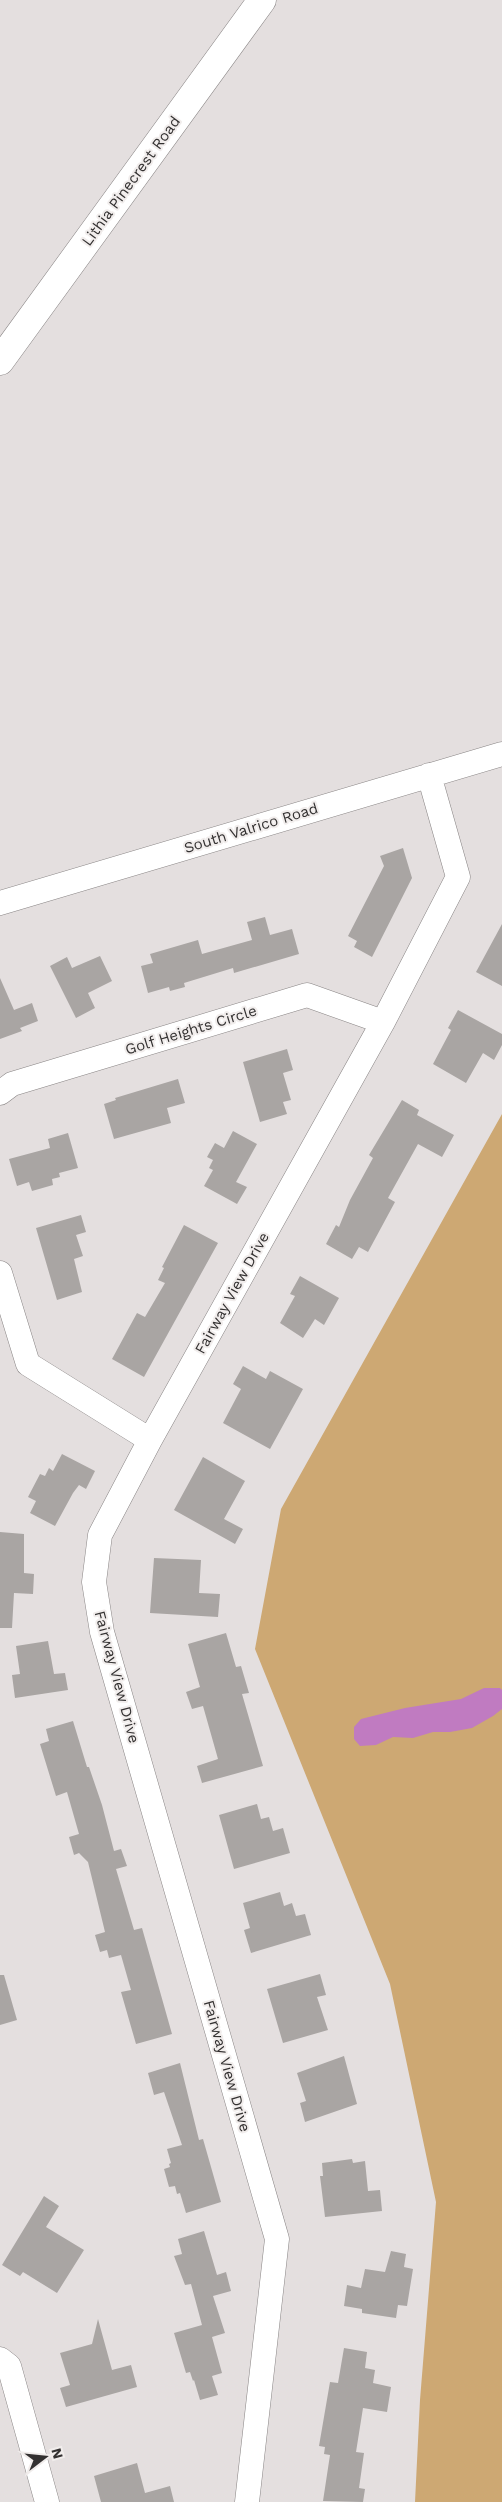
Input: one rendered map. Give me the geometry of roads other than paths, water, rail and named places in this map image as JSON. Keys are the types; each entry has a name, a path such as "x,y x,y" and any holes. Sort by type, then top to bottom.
{"main road":[{"name":"Lithia Pinecrest Road","path":"0,361 262,0"}],"street":[{"name":"South Valrico Road","path":"0,903 502,754"},
{"name":"Fairway View Drive","path":"247,2502 277,2239 102,1632 94,1582 100,1535 150,1440 383,1022 458,877 429,775"},
{"name":"Golf Heights Circle","path":"0,1093 12,1084 307,995 383,1022"},
{"path":"0,1273 28,1364 150,1440"},
{"path":"0,2359 9,2366 47,2502"}]}
